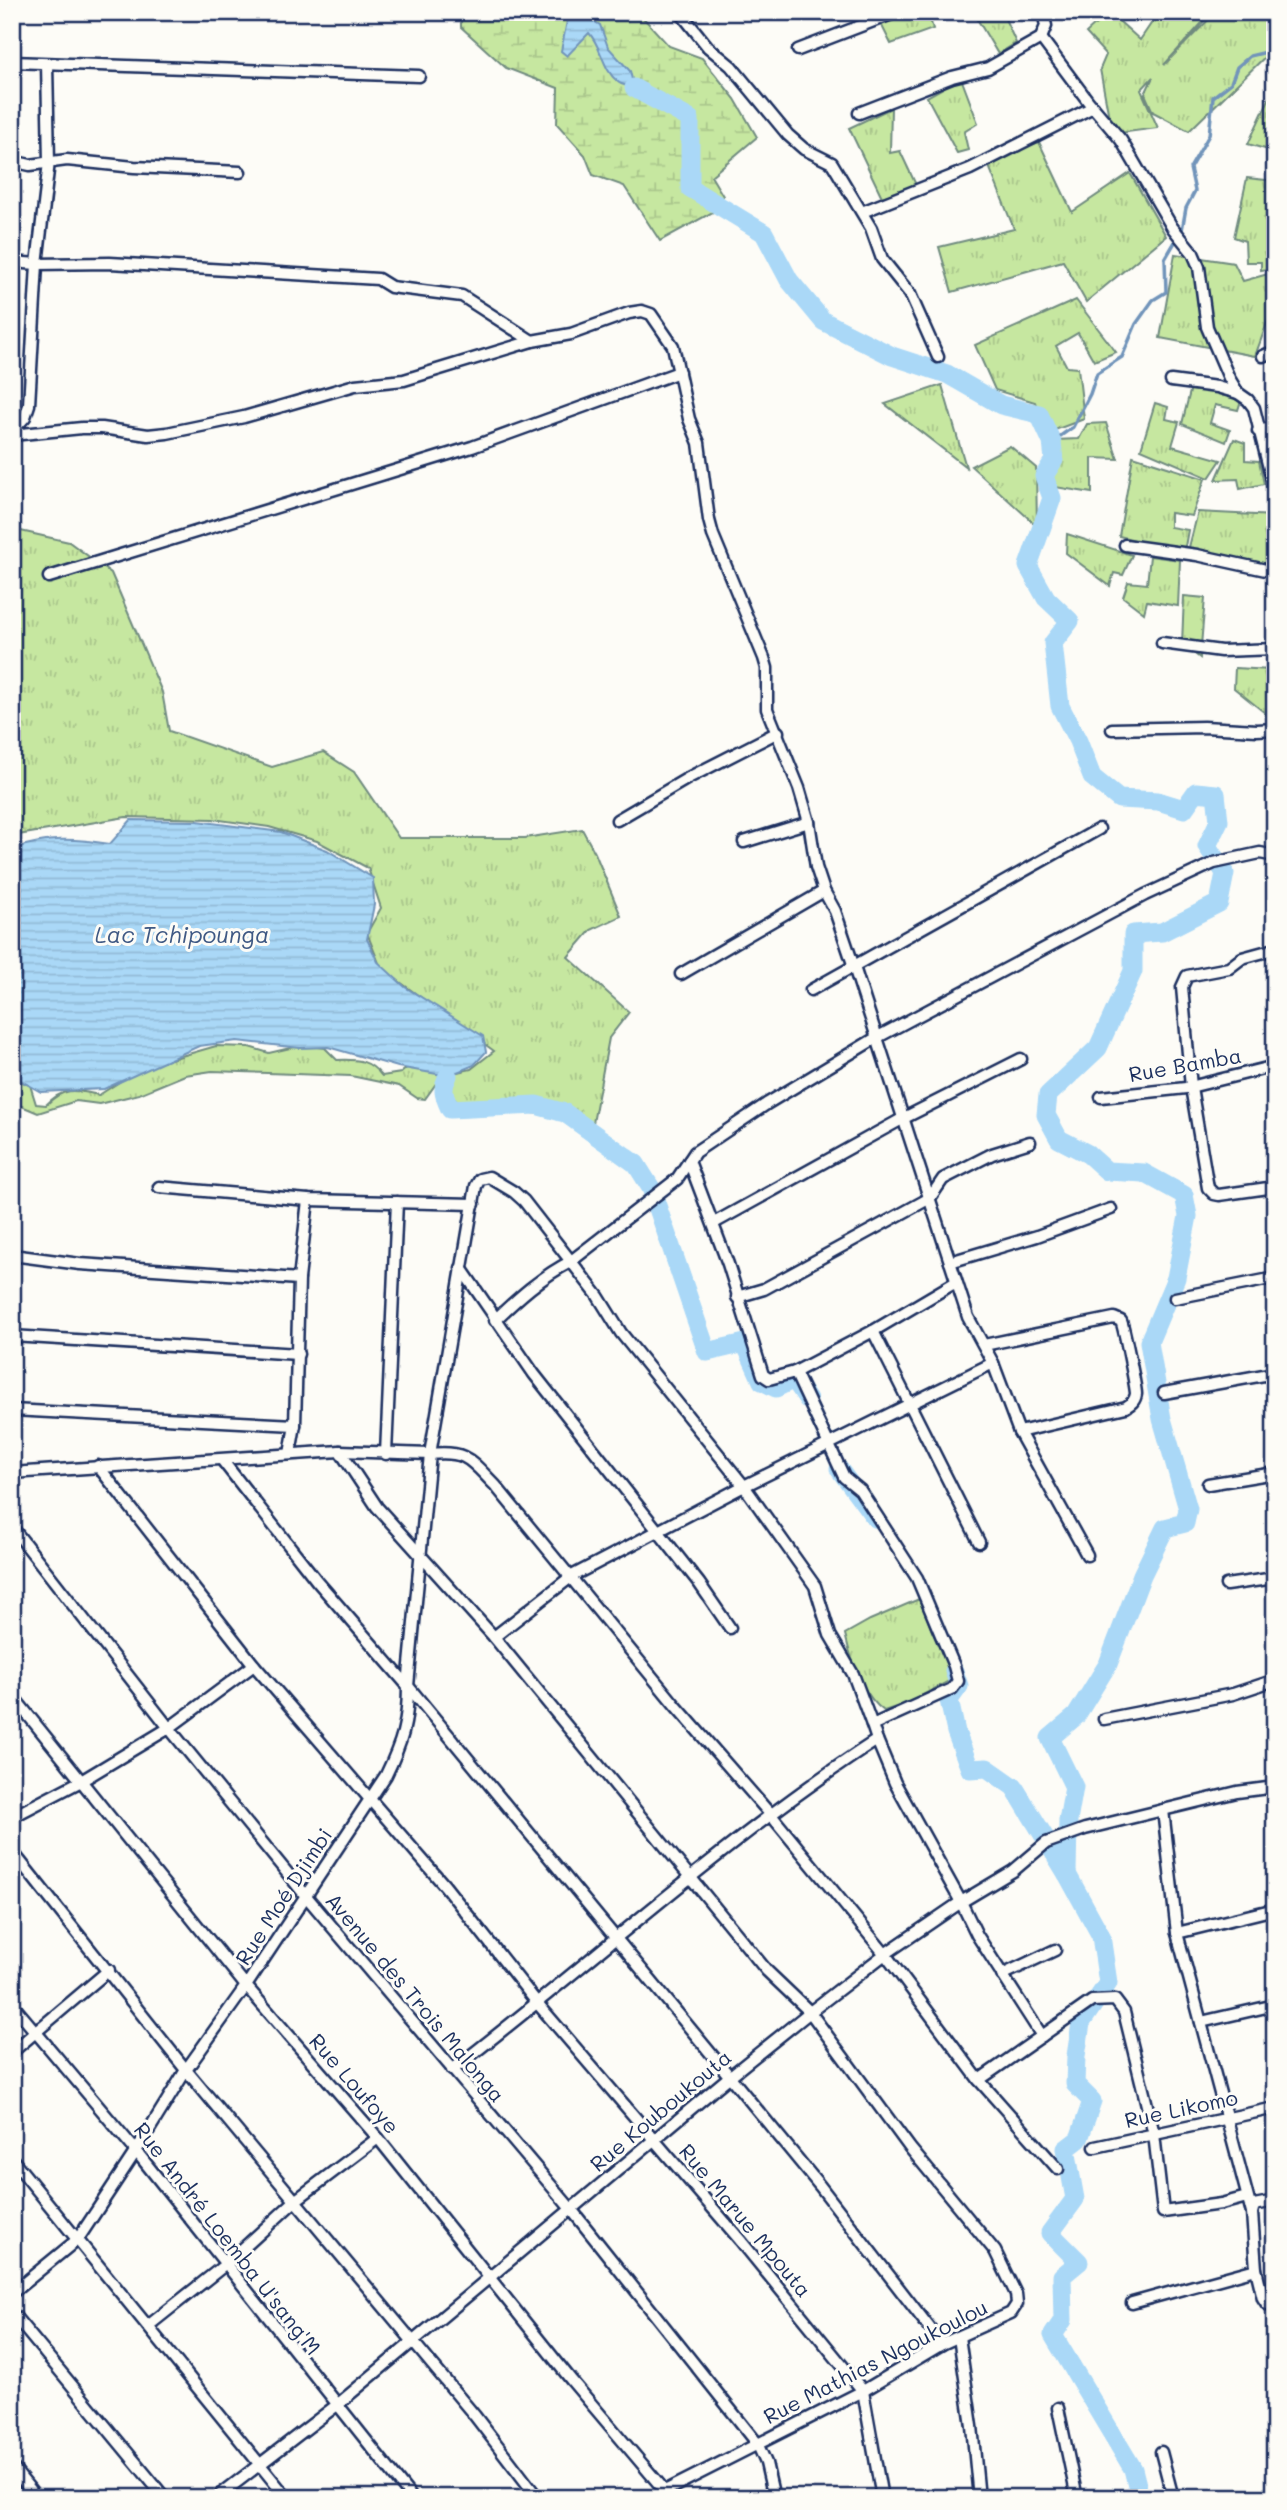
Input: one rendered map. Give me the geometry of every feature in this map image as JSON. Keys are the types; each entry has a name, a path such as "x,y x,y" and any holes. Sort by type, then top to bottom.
{"street":[{"path":"680,12 708,47 731,66 788,135 804,149 832,163 862,212 881,259 910,294 938,357"},
{"path":"798,50 897,12"},
{"path":"859,113 952,77 988,68 1041,38 1046,26 1043,12"},
{"path":"1041,38 1121,140 1172,227 1193,253 1199,267 1208,327 1238,393"},
{"path":"12,62 419,76"},
{"path":"12,433 19,426 29,405 37,264 49,162 47,64"},
{"path":"862,212 970,169 1093,107"},
{"path":"12,161 30,165 67,160 134,167 240,172"},
{"path":"12,262 110,263 378,279 391,287 462,296 532,341"},
{"path":"12,433 82,428 102,428 148,435 167,433 244,417 355,385 404,380 532,341 571,334 629,313 651,313 673,346 689,419 699,443 709,520 764,658 767,668 767,709 778,732 809,822 816,867 824,891 835,911 854,967 968,1317 993,1363 1019,1432 1087,1555"},
{"path":"1263,356 1275,351"},
{"path":"49,577 472,447 679,372"},
{"path":"1171,381 1217,387 1238,393 1248,400 1254,408 1275,492"},
{"path":"1258,431 1275,427"},
{"path":"1125,545 1197,555 1275,572"},
{"path":"1162,643 1221,651 1275,649"},
{"path":"1112,729 1275,729"},
{"path":"617,820 690,777 778,732"},
{"path":"744,842 809,822"},
{"path":"811,990 1099,829"},
{"path":"495,1320 525,1292 554,1270 570,1262 677,1179 689,1161 704,1146 768,1103 876,1038 1145,895 1214,863 1260,853 1275,856"},
{"path":"681,974 824,891"},
{"path":"1275,948 1242,958 1229,968 1185,978 1182,987 1191,1087 1210,1192 1219,1195 1275,1187"},
{"path":"714,1223 902,1119 1021,1059"},
{"name":"Rue Bamba","path":"1101,1097 1191,1087 1275,1066"},
{"path":"737,1297 764,1289 930,1198 943,1179 992,1154 1030,1142"},
{"path":"689,1161 714,1223 763,1375 769,1379 795,1373 956,1282"},
{"name":"Rue Moé Djimbi","path":"12,2293 78,2239 186,2070 246,1986 386,1775 400,1745 408,1717 408,1686 430,1454 461,1268 476,1186 480,1179 489,1177 497,1181 524,1201 570,1262"},
{"path":"159,1187 308,1200 474,1204"},
{"path":"290,1454 295,1425 299,1279 308,1200"},
{"path":"386,1454 397,1202"},
{"path":"950,1262 1037,1236 1111,1209"},
{"path":"12,1255 80,1264 299,1279"},
{"path":"570,1262 598,1296 621,1333 744,1486 815,1586 830,1635 853,1674 895,1783 977,1935 1042,2036"},
{"path":"461,1268 534,1374 699,1583 730,1628"},
{"path":"1175,1298 1275,1278"},
{"path":"984,1345 1114,1318 1121,1321 1124,1328 1135,1385 1136,1397 1132,1404 1019,1432"},
{"path":"873,1331 979,1542"},
{"path":"12,1336 298,1354"},
{"path":"494,1637 572,1576 657,1530 993,1363"},
{"path":"795,1373 844,1477 860,1490 917,1578 958,1677 957,1684 952,1689 872,1726"},
{"path":"1164,1393 1275,1373"},
{"path":"12,1410 295,1425"},
{"path":"340,1451 377,1507 494,1637 767,1971 810,2012"},
{"path":"12,1473 340,1451 386,1454 449,1452 466,1456 495,1485 676,1706 771,1815 885,1954 979,2080 1058,2169"},
{"path":"222,1460 317,1581 408,1686 820,2186 942,2344"},
{"name":"Rue Marue Mpouta","path":"98,1466 254,1665 445,1886 538,2004 740,2240 863,2390 882,2498"},
{"path":"1208,1484 1275,1474"},
{"name":"Avenue des Trois Malonga","path":"12,1527 169,1728 306,1896 571,2209 757,2443 766,2463 774,2498"},
{"path":"1226,1585 1275,1578"},
{"path":"12,1817 81,1781 169,1728 254,1665"},
{"path":"1104,1719 1233,1694 1275,1680"},
{"name":"Rue Loufoye","path":"12,1695 246,1986 378,2138 665,2494"},
{"path":"452,2070 538,2004 691,1875 816,1780 877,1741"},
{"name":"Rue Kouboukouta","path":"216,2498 337,2405 810,2012 885,1954 961,1902 1013,1871 1046,1843 1085,1829 1237,1792 1275,1787"},
{"path":"1163,1810 1177,1933 1252,2213 1256,2269 1263,2298 1267,2304 1275,2304"},
{"path":"12,1851 186,2070 475,2416 538,2498"},
{"path":"1177,1933 1275,1909"},
{"path":"1002,1975 1055,1950"},
{"path":"12,2052 109,1970"},
{"path":"979,2080 1092,2001 1115,2000 1124,2012 1154,2134 1163,2211 1222,2204 1247,2197"},
{"name":"Rue André Loemba U'sang'M","path":"12,2004 136,2151 411,2498"},
{"path":"1201,2022 1275,2005"},
{"name":"Rue Mathias Ngoukoulou","path":"651,2498 665,2494 757,2443 863,2390 942,2344 1011,2313 1017,2304 1016,2294 995,2251 911,2148 810,2012"},
{"name":"Rue Likomo","path":"1096,2147 1275,2108"},
{"path":"148,2326 226,2264 296,2200 378,2138"},
{"path":"12,2160 287,2498"},
{"path":"1252,2213 1254,2205 1275,2201"},
{"path":"1132,2303 1256,2269"},
{"path":"12,2313 165,2498"},
{"path":"959,2337 979,2498"},
{"path":"1058,2407 1077,2498"},
{"path":"1161,2452 1172,2498"},
{"path":"12,2467 37,2498"}],"green space":[{"path":"461,12 638,12 669,46 702,58 735,99 757,137 711,176 723,196 713,212 660,241 624,186 593,175 585,155 557,124 558,88 506,68 461,27"},
{"path":"908,12 928,12 933,29 891,44 881,24"},
{"path":"973,12 1002,12 1016,43 998,54"},
{"path":"1109,12 1140,40 1159,12 1212,12 1164,65 1216,12 1275,12 1275,47 1189,131 1153,112 1145,94 1153,77 1141,90 1158,128 1112,134 1100,69 1106,55 1086,33"},
{"path":"961,78 978,123 964,132 968,150 957,153 927,97"},
{"path":"1275,86 1275,152 1248,144"},
{"path":"891,108 890,153 900,151 917,187 882,197 849,128"},
{"path":"1039,142 1072,212 1130,173 1166,236 1086,302 1063,261 952,292 939,247 1014,229 987,161"},
{"path":"1247,178 1275,181 1275,268 1261,270 1261,262 1246,262 1245,241 1234,237"},
{"path":"1175,254 1234,263 1243,281 1275,272 1275,301 1255,356 1160,338"},
{"path":"1076,300 1116,352 1094,361 1078,333 1056,346 1067,367 1078,368 1084,419 1047,433 1035,402 995,390 975,345"},
{"path":"942,385 966,467 885,404"},
{"path":"1191,387 1243,394 1238,410 1215,405 1210,423 1230,430 1226,442 1182,424"},
{"path":"1155,403 1168,407 1166,419 1179,422 1172,446 1221,460 1209,478 1141,449"},
{"path":"1106,423 1118,459 1092,458 1092,493 1049,486 1055,440 1079,439 1087,424"},
{"path":"1234,439 1245,443 1245,460 1259,461 1264,484 1240,489 1238,479 1216,480"},
{"path":"1010,446 1036,468 1037,526 971,466"},
{"path":"1133,456 1205,479 1192,516 1170,513 1170,527 1188,530 1184,552 1119,536"},
{"path":"1198,512 1274,516 1275,570 1188,551"},
{"path":"12,529 69,542 111,573 162,692 169,731 272,767 323,752 354,772 399,838 525,838 582,829 621,916 591,930 568,957 629,1012 609,1038 593,1123 503,1108 464,1106 435,1085 425,1099 417,1098 399,1086 351,1076 212,1071 185,1075 139,1094 99,1104 76,1101 38,1113 12,1102 12,1078 30,1085 36,1104 46,1105 65,1092 99,1095 157,1063 216,1046 249,1047 269,1053 303,1045 325,1048 337,1060 362,1062 382,1076 401,1073 420,1056 441,1068 439,1076 471,1069 494,1051 381,968 367,933 381,908 368,868 317,841 269,827 213,819 126,817 12,836"},
{"path":"1067,534 1132,555 1123,575 1114,573 1110,586 1066,553"},
{"path":"1150,556 1180,560 1178,606 1147,601 1144,613 1123,597 1128,582 1147,584"},
{"path":"1184,596 1205,598 1200,658 1182,644"},
{"path":"1235,668 1271,670 1275,721 1234,688"},
{"path":"919,1599 946,1659 951,1680 908,1703 884,1711 869,1696 854,1666 845,1634"}],"water":[{"path":"565,12 588,12 590,19 600,25 608,47 630,71 634,88 619,83 613,77 589,33 567,56 561,51 568,16"},
{"name":"Lac Tchipounga","path":"131,820 197,821 281,832 327,850 373,878 374,905 367,939 378,962 405,987 483,1036 486,1052 474,1065 448,1076 398,1067 328,1047 300,1048 237,1041 199,1046 104,1089 41,1092 12,1076 12,849 37,842 61,840 110,844"}],"waterway":[{"path":"1052,442 1073,427 1090,394 1097,373 1122,357 1136,324 1153,300 1166,292 1165,259 1182,230 1186,208 1195,191 1190,168 1209,135 1213,97 1231,83 1237,67 1250,56 1275,50"},
{"path":"634,88 690,119 690,188 764,233 789,280 823,321 892,356 947,374 1001,405 1039,414 1052,442 1054,460 1044,476 1052,498 1028,566 1046,598 1070,621 1053,643 1060,706 1092,777 1119,799 1158,801 1184,809 1196,792 1216,794 1219,821 1207,846 1225,873 1219,903 1162,932 1133,934 1133,971 1098,1048 1048,1095 1046,1115 1059,1139 1088,1154 1107,1171 1144,1173 1184,1195 1188,1216 1176,1278 1149,1342 1162,1419 1188,1509 1185,1523 1165,1528 1142,1575 1108,1664 1076,1716 1050,1738 1074,1787 1068,1821 1067,1874"},
{"path":"448,1076 444,1092 450,1109 536,1105 565,1113 636,1164 651,1188 707,1352 745,1343 762,1381 776,1388 794,1379 808,1400"},
{"path":"839,1469 875,1518"},
{"path":"954,1671 959,1686 949,1700 956,1732 970,1769 987,1768 1014,1787 1101,1936 1108,1983 1081,2023 1076,2056 1075,2084 1092,2101 1079,2139 1066,2149 1075,2199 1050,2233 1079,2262 1062,2276 1063,2320 1053,2335 1133,2469 1139,2493 1137,2498"}]}
